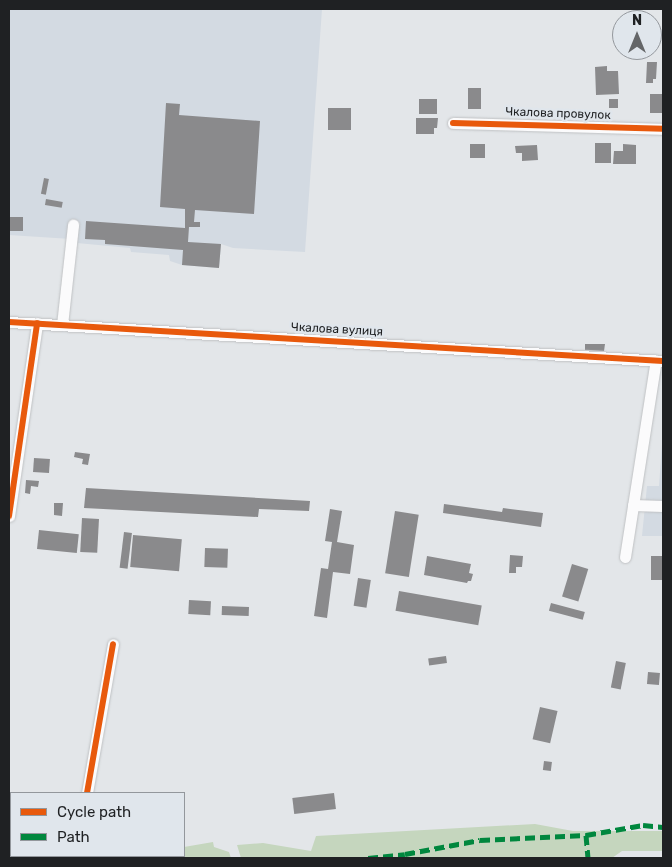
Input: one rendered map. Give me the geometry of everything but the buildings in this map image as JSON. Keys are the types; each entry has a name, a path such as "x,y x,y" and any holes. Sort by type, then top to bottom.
{"street":[{"name":"Чкалова провулок","path":"453,123 663,129"},
{"path":"62,325 73,224"},
{"name":"Чкалова вулиця","path":"9,322 660,360"},
{"path":"9,516 37,323"},
{"path":"625,557 660,360"},
{"path":"633,505 663,506"},
{"path":"87,792 113,644"}],"shaded area":[{"path":"9,9 322,9 305,252 233,248 221,244 219,268 182,265 170,261 169,255 131,252 130,248 77,243 71,239 9,235"},
{"path":"663,430 663,536 642,536 647,486 659,486"}],"green space":[{"path":"535,824 573,831 663,831 663,851 622,851 612,858 241,858 237,845 263,843 311,851 316,836"},
{"path":"213,842 214,847 229,852 231,858 160,858 185,857 185,847"}],"marked path":[{"path":"368,858 405,854 480,840 586,835 643,825 663,827"},
{"path":"586,835 588,858"},
{"path":"92,857 102,858"}],"cycle path":[{"path":"453,123 663,129"},
{"path":"9,322 663,361"},
{"path":"9,516 37,323"},
{"path":"87,792 113,644"}]}
